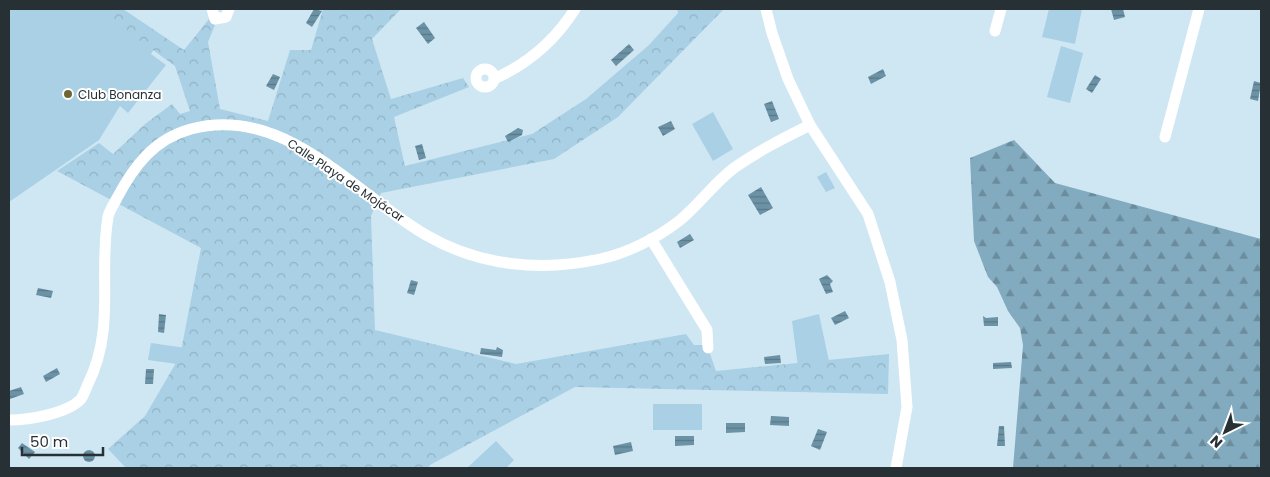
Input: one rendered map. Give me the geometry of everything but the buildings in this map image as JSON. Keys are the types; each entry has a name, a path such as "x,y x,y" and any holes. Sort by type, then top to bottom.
{"street":[{"path":"212,9 215,19 226,17 229,9"},
{"path":"496,78 511,71 545,47 575,9"},
{"path":"766,9 788,79 810,125 868,214 890,282 902,340 907,407 896,468"},
{"path":"995,31 1000,9"},
{"path":"1165,137 1198,9"},
{"name":"Calle Playa de Mojácar","path":"9,420 26,420 52,414 81,399 96,368 106,323 108,215 135,167 157,144 184,131 209,124 238,124 286,138 426,235 498,263 555,267 603,258 637,247 679,220 732,169 773,143 810,125"},
{"path":"651,238 707,330 708,348"}],"green space":[{"name":"Club Bonanza","path":"9,9 97,9 154,49 151,54 166,65 128,113 120,106 99,140 9,202"},
{"path":"96,9 123,9 184,50 209,19 215,25 208,42 220,109 268,121 290,50 311,50 323,9 401,9 372,39 391,99 463,78 469,87 394,117 405,166 532,134 586,99 649,45 678,13 677,9 724,9 618,117 554,159 381,193 371,216 375,330 516,364 686,334 694,345 707,345 716,371 889,354 888,394 575,387 430,465 428,468 126,468 108,449 145,416 180,356 201,248 57,171 99,143 113,154 145,124 172,104 180,114 190,111 175,66"},
{"path":"1049,9 1082,9 1075,44 1042,37"},
{"path":"1061,46 1083,53 1070,103 1047,97"},
{"path":"713,112 733,149 713,161 692,124"},
{"path":"1014,140 1055,183 1261,239 1261,468 1013,468 1023,345 1020,328 1008,311 997,287 988,277 974,241 970,158"},
{"path":"826,172 835,188 826,192 817,177"},
{"path":"819,314 830,366 798,367 792,321"},
{"path":"151,343 186,348 184,365 148,360"},
{"path":"653,404 702,404 702,430 653,430"},
{"path":"496,441 514,460 506,468 467,468"}],"shaded area":[{"path":"314,9 322,11 312,27 306,23"},
{"path":"1111,9 1123,9 1125,17 1114,20"},
{"path":"424,22 435,38 428,44 416,28"},
{"path":"629,44 634,50 616,66 611,60"},
{"path":"883,69 886,76 871,84 868,77"},
{"path":"273,74 280,77 274,90 266,86"},
{"path":"1095,75 1101,79 1092,93 1086,89"},
{"path":"1254,81 1261,83 1258,101 1250,99"},
{"path":"772,101 779,119 771,122 764,104"},
{"path":"671,121 675,129 663,136 658,127"},
{"path":"518,128 523,130 522,135 508,142 505,136"},
{"path":"422,144 426,158 419,160 415,146"},
{"path":"761,187 773,208 760,215 748,195"},
{"path":"690,234 694,240 680,248 677,242"},
{"path":"827,275 833,281 830,284 833,292 826,294 819,279"},
{"path":"411,280 418,282 414,295 407,293"},
{"path":"38,288 53,291 51,298 36,295"},
{"path":"845,311 849,318 835,325 831,318"},
{"path":"159,314 166,315 164,333 158,332"},
{"path":"983,316 986,318 998,317 998,326 984,326"},
{"path":"497,347 503,350 502,357 480,354 481,348 496,350"},
{"path":"780,355 781,363 765,364 764,357"},
{"path":"1011,362 1012,368 993,369 993,363"},
{"path":"57,368 60,374 46,382 43,376"},
{"path":"146,369 154,369 153,384 145,384"},
{"path":"21,387 24,394 10,399 9,391"},
{"path":"771,416 789,417 789,426 770,425"},
{"path":"726,423 745,423 745,432 726,433"},
{"path":"999,426 1004,426 1005,446 997,446"},
{"path":"818,429 827,432 820,450 811,446"},
{"path":"675,436 694,436 694,445 675,446"},
{"path":"631,442 633,451 615,455 613,446"},
{"path":"22,443 35,452 29,459 18,448"},
{"path":"87,450 91,450 95,456 91,462 87,462 83,458 83,454"}],"place":[{"name":"Club Bonanza","path":"68,94"}]}
